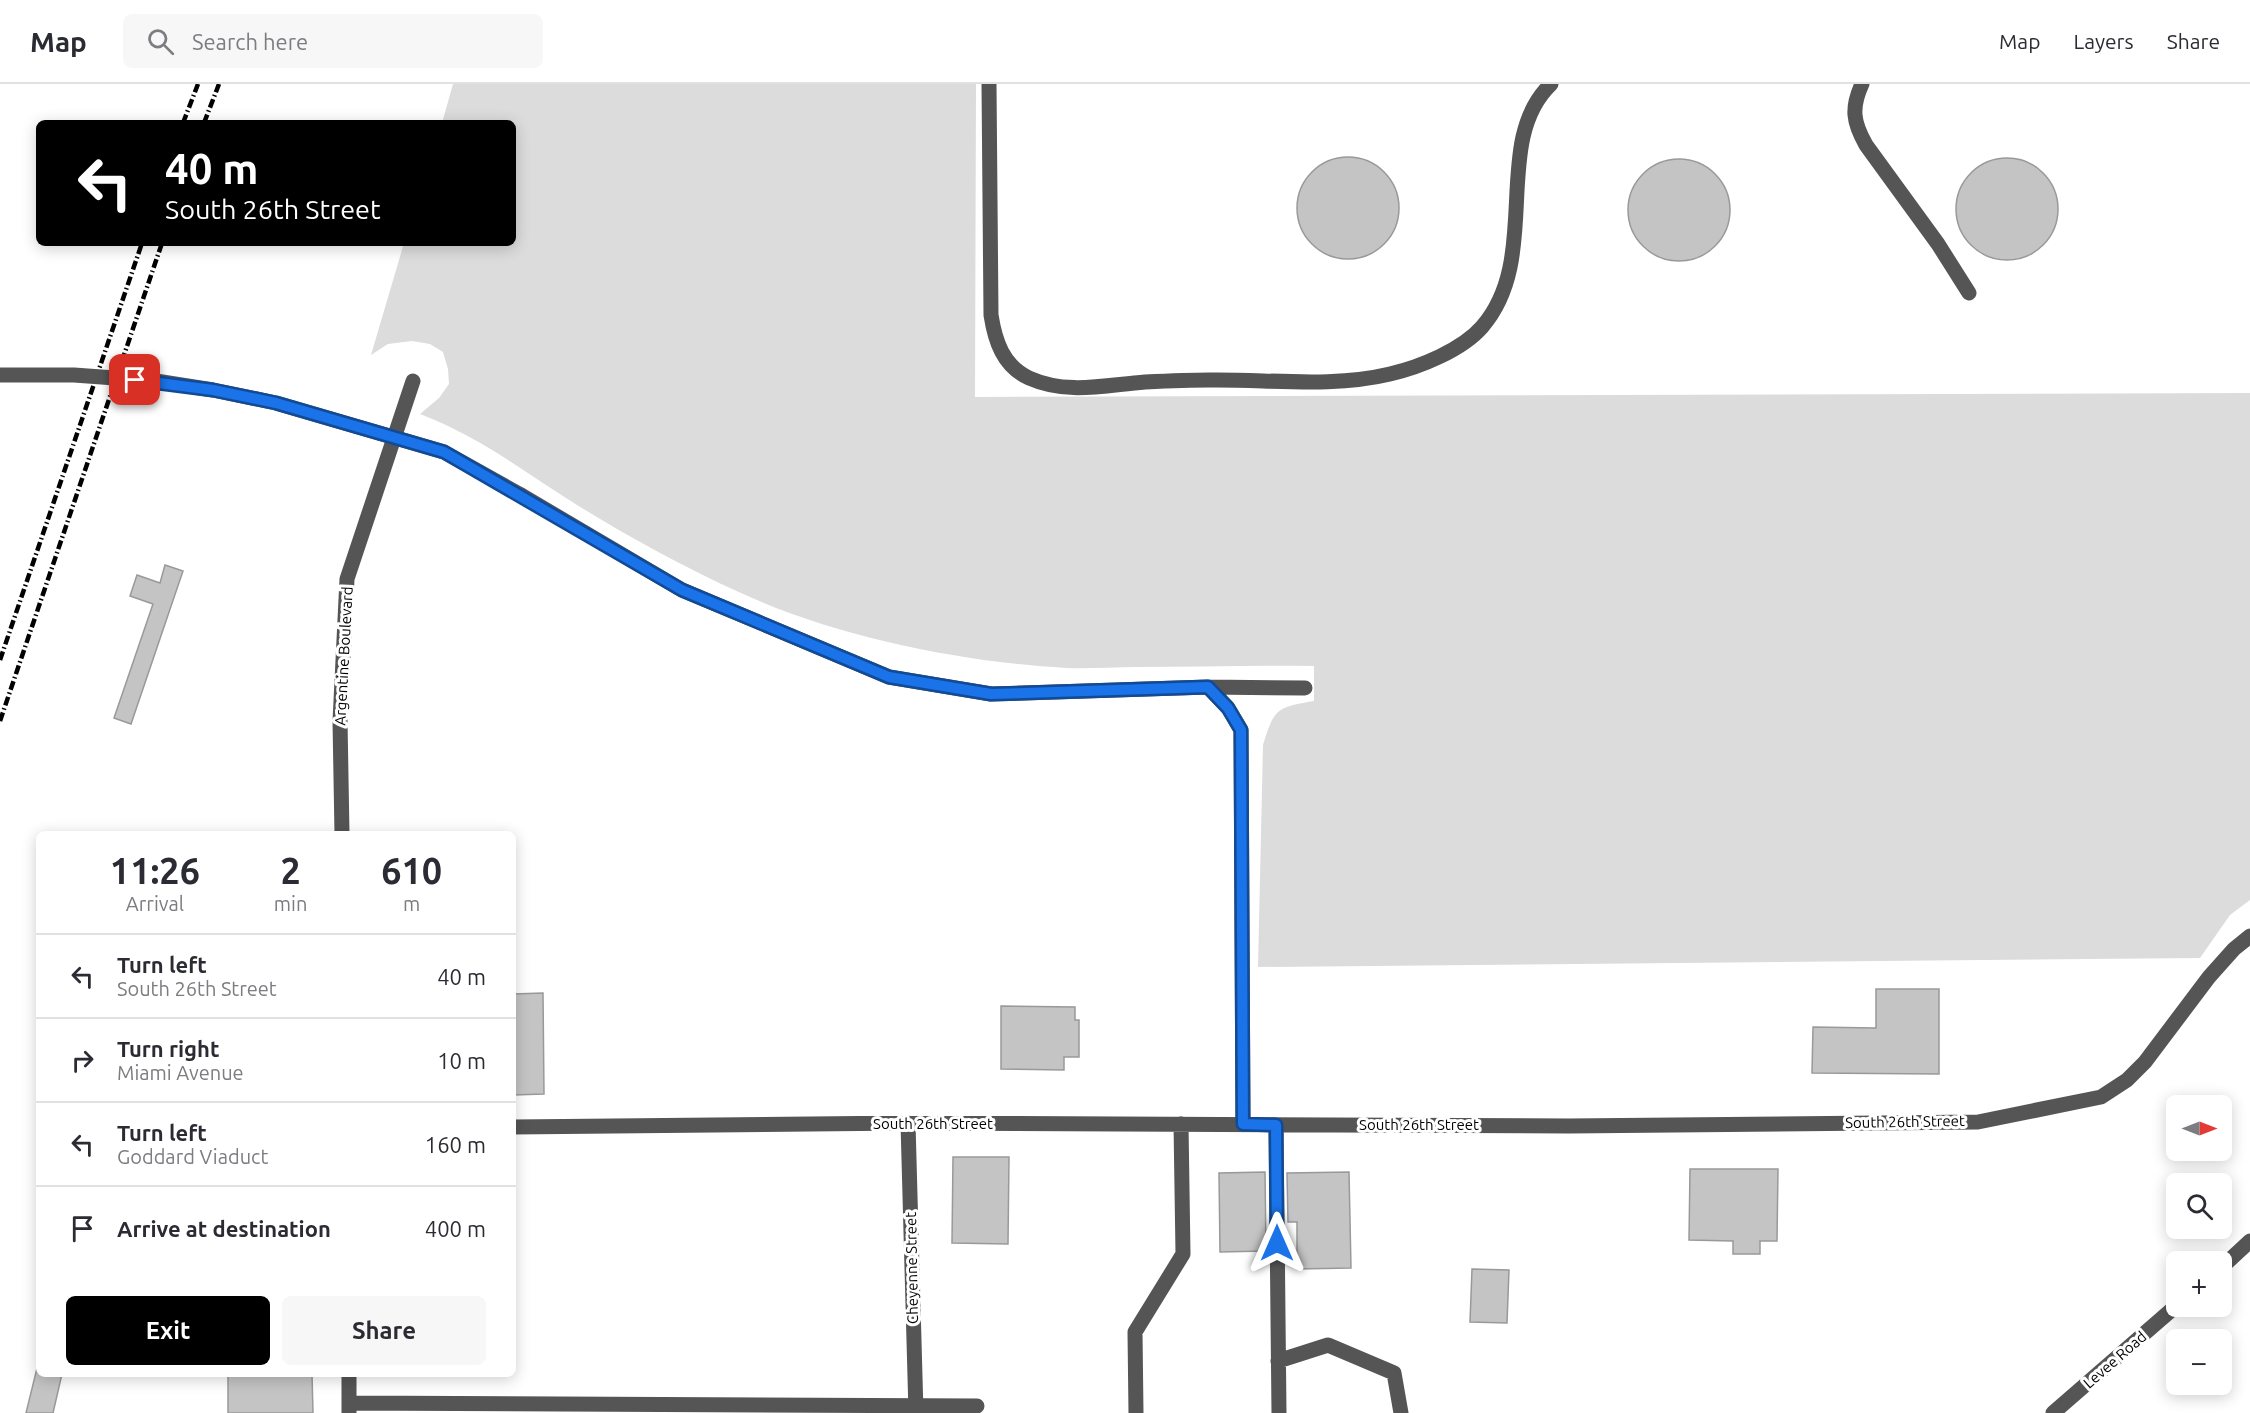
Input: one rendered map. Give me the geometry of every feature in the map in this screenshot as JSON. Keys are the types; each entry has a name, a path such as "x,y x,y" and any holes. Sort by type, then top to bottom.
{"street":[{"path":"989,84 991,315 994,336 1001,352 1013,368 1027,377 1065,388 1090,389 1145,382 1348,379 1388,374 1422,365 1453,349 1481,328 1500,301 1512,266 1520,155 1527,123 1543,92 1551,84"},
{"path":"1862,84 1855,105 1857,128 1866,145 1938,244 1969,293"},
{"path":"0,375 74,375 156,381 213,390 276,403 444,452 682,590 889,677 991,694 1208,687 1305,688"},
{"name":"Argentine Boulevard","path":"342,831 340,721 347,579 413,381"},
{"path":"1208,687 1228,708 1241,730 1243,1124"},
{"name":"South 26th Street","path":"516,1127 908,1124 1581,1126 1978,1122 2101,1096 2127,1080 2145,1062 2209,977 2234,949 2250,936"},
{"name":"Cheyenne Street","path":"908,1124 916,1410"},
{"path":"1136,1413 1135,1332 1183,1254 1181,1124"},
{"path":"1276,1125 1279,1413"},
{"path":"2232,1258 2250,1241"},
{"name":"Levee Road","path":"2053,1413 2166,1315"},
{"path":"1278,1361 1328,1345 1394,1373 1401,1413"},
{"path":"349,1377 349,1408 916,1410 977,1406"}],"shaded area":[{"path":"453,84 976,84 975,397 2250,393 2250,900 2230,915 2200,958 1258,967 1263,745 1274,716 1279,711 1292,705 1314,701 1314,666 1066,668 984,660 900,645 858,634 778,609 699,573 597,517 482,444 420,414 439,398 449,384 443,352 430,344 412,341 388,344 371,355 403,246 516,246 516,120 443,120"}],"building":[{"path":"1348,157 1367,161 1384,172 1395,189 1399,208 1395,227 1384,244 1367,255 1348,259 1329,255 1312,244 1301,227 1297,208 1301,189 1312,172 1329,161"},
{"path":"2007,158 2026,162 2043,173 2054,190 2058,209 2054,228 2043,245 2026,256 2007,260 1988,256 1971,245 1960,228 1956,209 1960,190 1971,173 1988,162"},
{"path":"1679,159 1698,163 1715,174 1726,191 1730,210 1726,229 1715,246 1698,257 1679,261 1660,257 1643,246 1632,229 1628,210 1632,191 1643,174 1660,163"},
{"path":"165,565 183,571 131,724 114,718 153,604 130,596 137,575 160,583"},
{"path":"1876,989 1939,989 1939,1074 1812,1073 1813,1027 1876,1028"},
{"path":"543,993 544,1094 516,1095 516,994"},
{"path":"1001,1006 1075,1007 1075,1020 1079,1020 1079,1057 1064,1057 1064,1070 1001,1069"},
{"path":"953,1157 1009,1157 1008,1244 952,1243"},
{"path":"1690,1169 1778,1169 1777,1241 1760,1241 1760,1254 1733,1254 1733,1241 1689,1240"},
{"path":"1265,1172 1266,1251 1220,1252 1219,1173"},
{"path":"1349,1172 1351,1268 1297,1269 1297,1222 1288,1222 1287,1173"},
{"path":"1472,1269 1509,1270 1507,1323 1470,1322"},
{"path":"36,1372 36,1377 61,1377 53,1413 26,1413"},
{"path":"228,1377 312,1377 313,1413 228,1413"}],"railway":[{"path":"184,120 198,84"},
{"path":"205,120 219,84"},
{"path":"0,660 141,246"},
{"path":"0,721 161,246"}],"route":[{"path":"135,380 213,390 276,403 444,452 682,590 889,677 991,694 1208,687 1228,708 1241,730 1243,1124 1276,1125 1277,1243"}]}
